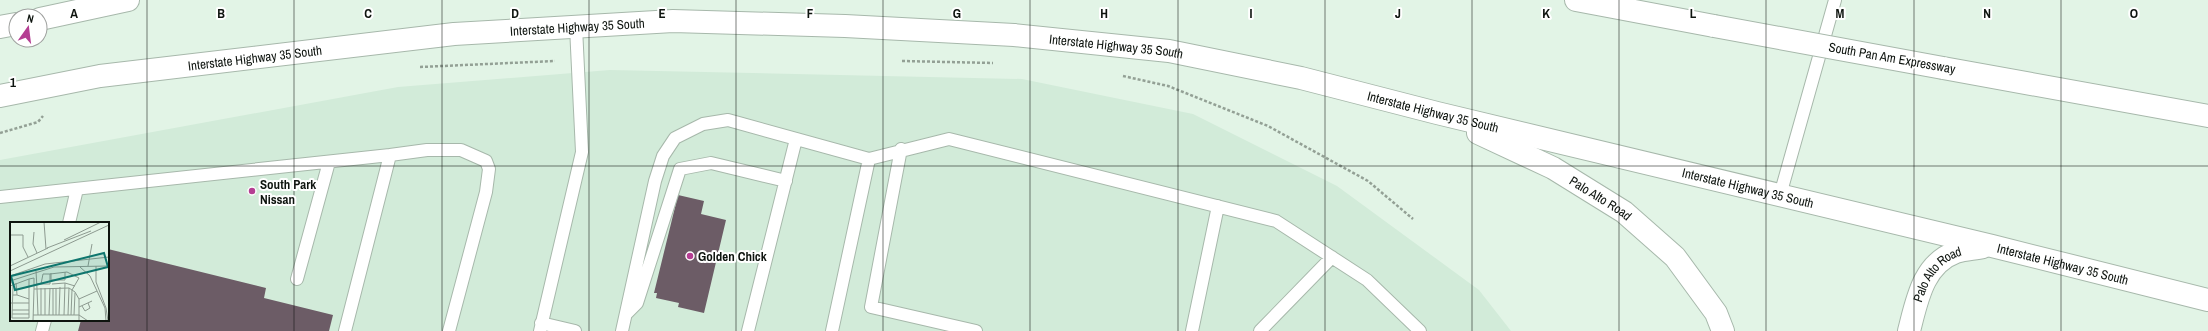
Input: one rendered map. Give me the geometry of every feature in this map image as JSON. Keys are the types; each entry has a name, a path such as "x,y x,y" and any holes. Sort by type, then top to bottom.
{"main road":[{"path":"48,17 128,0"},
{"name":"South Pan Am Expressway","path":"1576,0 2208,116"},
{"name":"Interstate Highway 35 South","path":"0,96 100,76 454,34 673,21 844,26 1014,35 1169,51 1301,78 1437,114 1992,246 2208,300"},
{"name":"Palo Alto Road","path":"1437,114 1553,168 1624,212 1675,257 1716,313 1723,331"},
{"name":"Palo Alto Road","path":"1909,331 1927,273 1941,259 1957,252 1992,246"}],"lane":[{"path":"1780,195 1835,0"},
{"path":"575,331 541,327 582,152 576,27"},
{"path":"622,331 655,181 663,156 675,138 703,124 728,120 869,159 901,149 949,139 1276,221 1367,280 1420,331"},
{"path":"748,331 796,139"},
{"path":"901,149 871,307 976,331"},
{"path":"0,197 329,162 427,150 461,150 486,161 489,169 486,192 449,331"},
{"path":"344,331 390,155"},
{"path":"832,331 869,159"},
{"path":"297,280 329,162"},
{"path":"626,314 637,302 680,169 711,163 786,181"},
{"path":"69,222 77,189"},
{"path":"1192,331 1218,206"},
{"path":"1260,331 1332,257"},
{"path":"42,331 45,321"}],"path":[{"path":"902,61 994,63"},
{"path":"1116,74 1168,86 1268,126 1368,181 1413,219"},
{"path":"0,133 29,124"}],"shaded area":[{"path":"610,70 1022,79 1193,114 1337,186 1479,290 1511,331 0,331 0,160 398,87"}],"building":[{"name":"Golden Chick","path":"678,195 704,201 701,214 726,220 704,313 678,307 679,303 656,298 657,293 654,293"},
{"path":"109,249 266,288 264,298 333,315 329,331 78,331 81,321 109,321"}],"place":[{"name":"South Park Nissan","path":"252,191"},
{"name":"Golden Chick","path":"690,256"}]}
